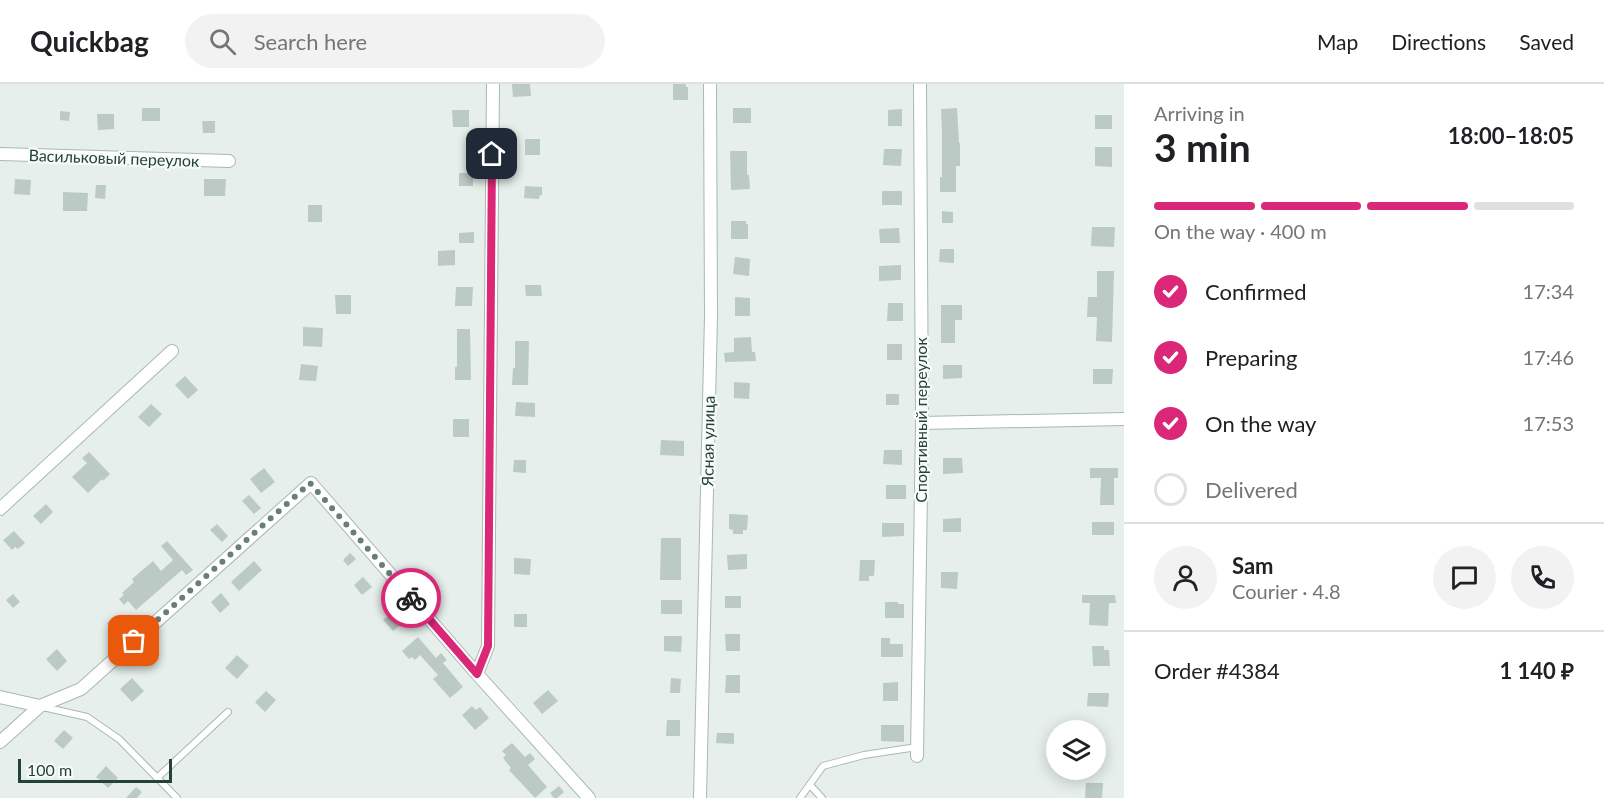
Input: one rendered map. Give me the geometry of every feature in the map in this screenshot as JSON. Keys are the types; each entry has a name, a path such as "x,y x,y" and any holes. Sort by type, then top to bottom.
{"street":[{"path":"477,674 488,646 493,84"},
{"name":"Ясная улица","path":"700,798 711,316 710,84"},
{"name":"Спортивный переулок","path":"917,751 922,423 920,84"},
{"name":"Васильковый переулок","path":"0,154 229,161"},
{"path":"0,509 172,351"},
{"path":"922,423 1124,419"},
{"path":"0,742 40,706 81,689 310,483 589,798"},
{"path":"0,697 40,706"}],"lane":[{"path":"40,706 87,717 119,740 177,798"},
{"path":"157,778 228,712"},
{"path":"800,798 823,766 864,755 917,751"},
{"path":"810,784 822,798"}],"building":[{"path":"512,84 530,84 531,96 513,97"},
{"path":"673,84 686,84 688,100 673,100"},
{"path":"142,108 160,108 160,121 142,121"},
{"path":"733,108 751,108 751,123 733,123"},
{"path":"957,108 960,166 956,166 956,192 940,192 940,177 942,177 941,109"},
{"path":"902,109 902,126 888,126 888,110"},
{"path":"452,110 469,110 469,127 453,127"},
{"path":"60,111 70,112 69,121 60,120"},
{"path":"97,114 114,114 114,129 98,130"},
{"path":"1095,115 1112,115 1112,129 1095,129"},
{"path":"202,121 215,121 215,133 203,133"},
{"path":"525,139 540,139 540,155 525,155"},
{"path":"1095,147 1112,147 1112,167 1095,166"},
{"path":"884,149 902,149 901,166 883,165"},
{"path":"730,151 747,151 747,175 749,175 750,189 731,190"},
{"path":"459,173 473,173 473,186 459,186"},
{"path":"15,179 31,180 30,195 14,194"},
{"path":"204,179 226,179 225,196 204,196"},
{"path":"96,185 106,185 105,199 95,198"},
{"path":"525,186 542,187 542,195 539,199 524,198"},
{"path":"882,191 902,191 902,205 882,205"},
{"path":"63,192 88,193 87,211 63,211"},
{"path":"308,205 322,205 322,222 308,222"},
{"path":"942,211 953,212 953,223 942,223"},
{"path":"731,221 746,221 748,239 731,239"},
{"path":"1092,227 1115,227 1114,247 1091,246"},
{"path":"899,228 900,243 880,243 879,229"},
{"path":"474,232 474,243 459,243 459,233"},
{"path":"940,249 954,249 954,263 939,262"},
{"path":"455,250 455,265 438,266 438,251"},
{"path":"735,257 750,259 749,276 733,274"},
{"path":"901,265 901,280 879,281 879,266"},
{"path":"1097,271 1114,271 1112,342 1096,341 1097,317 1087,317 1088,297 1097,297"},
{"path":"525,285 541,285 542,296 526,296"},
{"path":"456,287 473,287 472,306 455,306"},
{"path":"335,295 351,295 351,314 336,314"},
{"path":"735,297 750,298 750,316 735,316"},
{"path":"888,303 903,303 903,321 887,321"},
{"path":"941,305 962,305 962,320 955,320 955,343 941,343"},
{"path":"303,327 323,328 322,347 303,346"},
{"path":"457,329 470,329 471,380 455,380"},
{"path":"751,337 752,352 755,352 756,361 725,362 724,353 734,352 734,338"},
{"path":"515,341 529,341 528,385 512,385 513,368 515,368"},
{"path":"887,344 902,344 902,360 887,360"},
{"path":"301,364 318,366 316,381 299,380"},
{"path":"943,365 962,365 962,378 943,379"},
{"path":"1093,369 1113,369 1112,384 1093,384"},
{"path":"185,376 198,390 188,399 175,385"},
{"path":"734,382 750,383 749,399 734,398"},
{"path":"886,394 899,394 899,405 886,405"},
{"path":"516,402 535,403 535,417 515,416"},
{"path":"151,404 162,414 149,427 138,417"},
{"path":"453,419 469,419 469,437 453,437"},
{"path":"661,440 684,441 684,456 660,455"},
{"path":"884,450 902,450 902,465 883,464"},
{"path":"89,452 110,474 88,493 72,477 87,463 82,458"},
{"path":"943,458 962,458 963,473 943,474"},
{"path":"514,460 526,460 526,473 513,472"},
{"path":"264,468 275,482 261,493 250,479"},
{"path":"1090,468 1118,468 1118,478 1114,478 1114,505 1100,505 1101,478 1090,478"},
{"path":"886,485 906,485 906,499 886,499"},
{"path":"249,495 261,508 254,514 242,501"},
{"path":"46,504 53,512 41,524 33,516"},
{"path":"729,514 748,515 747,530 743,530 743,534 733,534 733,530 729,529"},
{"path":"961,518 961,532 943,532 943,519"},
{"path":"1092,522 1114,522 1114,535 1092,535"},
{"path":"882,523 904,523 904,536 882,537"},
{"path":"217,524 228,536 222,542 210,530"},
{"path":"14,531 25,543 18,549 15,547 12,550 3,540"},
{"path":"661,538 681,538 681,580 660,580"},
{"path":"167,541 193,570 186,575 182,570 136,610 128,601 124,605 119,599 134,582 132,579 153,561 161,571 173,560 161,546"},
{"path":"350,553 356,559 348,566 343,560"},
{"path":"747,554 747,569 728,570 727,555"},
{"path":"514,558 531,559 530,575 514,574"},
{"path":"860,560 875,560 874,576 869,576 869,581 859,581"},
{"path":"254,561 262,570 239,591 231,582"},
{"path":"941,572 958,572 957,589 941,588"},
{"path":"363,577 372,587 362,595 354,585"},
{"path":"221,593 230,604 220,613 211,602"},
{"path":"13,594 20,602 13,608 6,600"},
{"path":"1082,595 1115,595 1116,603 1109,603 1108,626 1089,625 1090,603 1082,603"},
{"path":"725,596 741,596 741,608 725,608"},
{"path":"661,600 682,600 682,614 661,614"},
{"path":"885,602 904,604 904,618 885,618"},
{"path":"394,611 404,622 393,631 383,620"},
{"path":"514,614 527,614 527,627 514,627"},
{"path":"114,617 124,628 116,635 107,623"},
{"path":"725,634 740,634 740,651 726,651"},
{"path":"664,636 682,636 681,652 664,651"},
{"path":"418,637 436,658 441,653 447,660 443,663 463,687 450,698 433,679 438,675 420,655 415,660 412,657 409,659 402,651"},
{"path":"881,638 890,638 890,644 903,644 903,657 881,657"},
{"path":"1092,646 1104,646 1104,650 1109,650 1110,666 1093,666"},
{"path":"57,649 67,661 57,671 46,659"},
{"path":"237,655 249,666 237,679 225,668"},
{"path":"726,675 740,675 740,693 725,693"},
{"path":"132,678 144,691 132,702 120,689"},
{"path":"671,678 681,679 680,693 670,693"},
{"path":"898,682 898,701 883,701 883,683"},
{"path":"548,690 558,701 542,714 533,703"},
{"path":"266,691 276,700 265,712 255,702"},
{"path":"1088,693 1109,693 1108,707 1087,706"},
{"path":"472,706 476,710 480,707 489,718 475,730 462,715"},
{"path":"667,720 680,720 680,736 666,736"},
{"path":"881,725 904,725 904,742 881,741"},
{"path":"64,730 73,738 63,749 54,741"},
{"path":"717,733 734,733 734,744 716,743"},
{"path":"512,743 525,757 530,753 535,759 528,765 547,787 535,798 509,770 511,768 503,758 506,755 502,751"},
{"path":"106,766 118,778 108,788 96,777"},
{"path":"1086,783 1103,783 1102,798 1085,798"},
{"path":"559,786 564,792 554,798 550,793"},
{"path":"136,787 142,792 137,798 126,798"}],"way so far":[{"path":"134,641 310,483 411,598"}],"route":[{"path":"411,598 477,674 488,646 492,154"}]}
